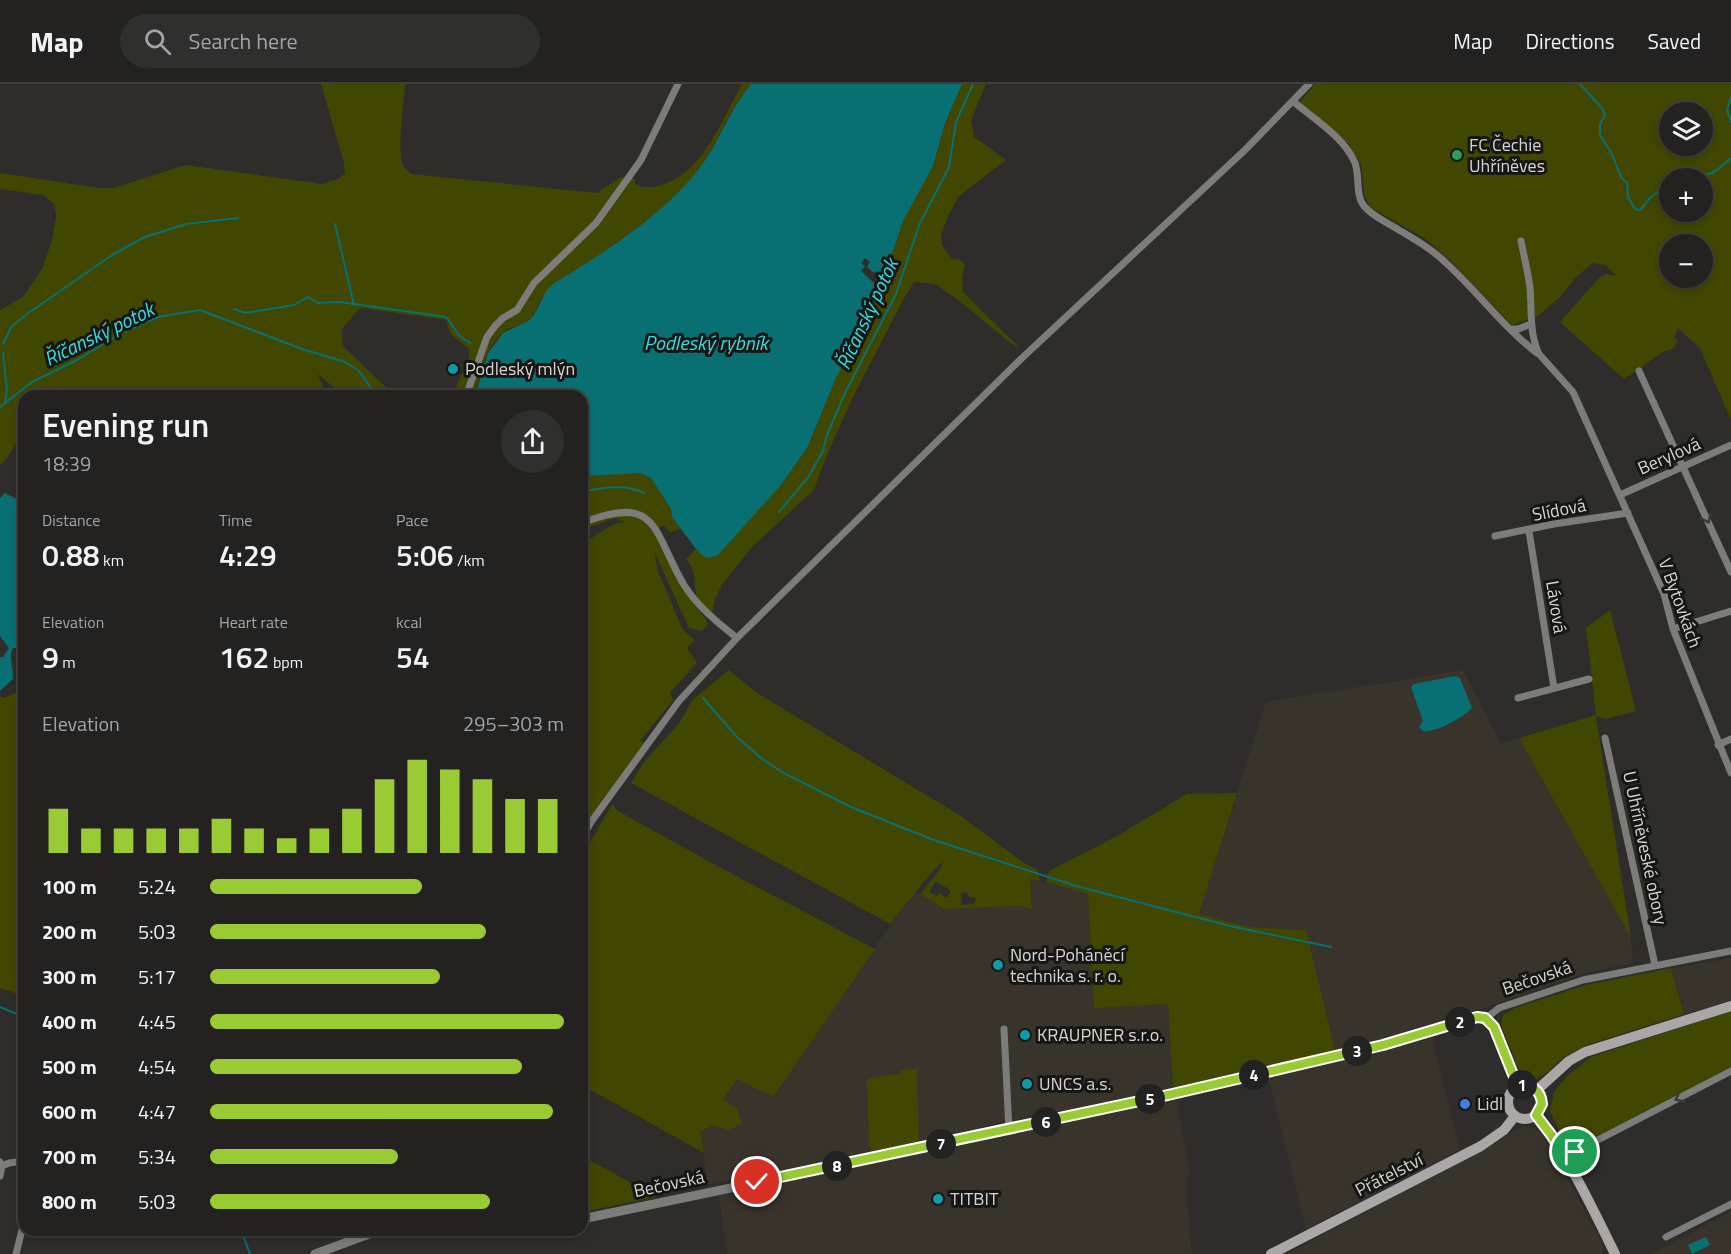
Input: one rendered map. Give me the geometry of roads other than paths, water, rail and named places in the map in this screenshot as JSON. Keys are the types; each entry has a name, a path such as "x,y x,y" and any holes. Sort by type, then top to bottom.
{"main road":[{"path":"1537,1090 1569,1061 1585,1052 1731,1006"},
{"path":"1526,1085 1537,1090 1542,1104 1536,1115 1528,1119 1515,1116 1508,1101 1511,1093 1518,1087 1526,1085"},
{"path":"1536,1115 1564,1157 1615,1254"},
{"name":"Přátelství","path":"1271,1254 1481,1146 1504,1130 1515,1116"}],"street":[{"path":"468,390 487,337 503,318 517,310 534,283 596,223 641,160 678,84"},
{"path":"588,827 680,702 737,638 1022,358 1246,149 1309,84"},
{"name":"V Bytovkách","path":"1294,102 1342,142 1350,154 1358,176 1362,205 1371,213 1423,244 1446,263 1510,329 1539,354 1573,392 1665,594 1673,629 1731,773"},
{"path":"1521,241 1530,286 1531,324 1539,354"},
{"path":"1510,329 1531,324"},
{"path":"1639,371 1731,572"},
{"name":"Berylová","path":"1620,495 1731,445"},
{"path":"588,521 622,511 645,516 655,527 685,587 710,615 737,638"},
{"name":"Slídová","path":"1496,536 1554,524 1628,513"},
{"name":"Lávová","path":"1529,531 1554,688"},
{"path":"1673,629 1731,611"},
{"path":"1518,698 1589,679"},
{"name":"U Uhříněveské obory","path":"1605,738 1655,965"},
{"path":"1718,745 1731,739"},
{"name":"Bečovská","path":"588,1218 1009,1130 1383,1045 1469,1019 1485,1018 1499,1008 1583,980 1731,951"},
{"path":"1485,1018 1496,1031 1518,1087"},
{"path":"1004,1029 1009,1130"},
{"path":"1564,1157 1731,1071"},
{"path":"0,1176 1,1164 18,1162"},
{"path":"1666,1237 1731,1204"},
{"path":"16,1254 20,1236"},
{"path":"315,1254 364,1236"}],"water":[{"name":"Podleský rybník","path":"751,84 962,84 945,123 933,166 903,221 892,254 889,280 836,378 807,448 781,485 718,555 709,558 696,549 672,517 671,509 651,478 640,473 588,476 588,390 477,390 488,353 503,333 528,321 534,315 546,291 554,283 613,246 671,199 701,166"},
{"path":"5,493 18,500 18,648 13,648 11,656 13,679 0,691 0,657 3,657 9,648 0,636 0,498"},
{"path":"1455,676 1460,678 1472,708 1449,724 1435,730 1423,731 1419,727 1423,721 1411,687 1414,684"},
{"path":"1706,1237 1710,1245 1692,1254 1688,1245"}],"waterway":[{"name":"Říčanský potok","path":"779,512 809,476 823,451 827,435 845,393 896,294 920,223 949,167 956,122 973,84"},
{"name":"Říčanský potok","path":"1580,84 1602,108 1605,115 1600,124 1600,135 1612,154 1621,177 1627,183 1628,197 1635,209 1640,210 1659,191"},
{"path":"1731,97 1727,110 1731,122"},
{"name":"Říčanský potok","path":"1713,172 1731,158"},
{"path":"3,344 12,326 27,314 112,255 145,237 186,224 238,218"},
{"path":"335,224 354,305"},
{"path":"234,309 245,313 294,305 308,297 318,303 340,302 446,317 458,334 470,343"},
{"name":"Říčanský potok","path":"22,390 32,382 77,360 121,333 158,317 200,310 302,349 345,362 359,371 371,390"},
{"path":"3,353 7,390 5,403"},
{"name":"Říčanský potok","path":"0,407 18,393"},
{"name":"Říčanský potok","path":"588,491 614,487 630,488 644,493"},
{"path":"703,698 737,737 761,758 782,772 851,807 931,839 1076,886 1230,926 1331,947"},
{"path":"0,1007 18,1014"},
{"path":"243,1236 250,1254"}],"place":[{"name":"FC Čechie Uhříněves","path":"1457,155"},
{"name":"Podleský mlýn","path":"453,369"},
{"name":"Nord-Poháněcí technika s. r. o.","path":"998,965"},
{"name":"KRAUPNER s.r.o.","path":"1025,1035"},
{"name":"UNCS a.s.","path":"1027,1084"},
{"name":"Lidl","path":"1465,1104"},
{"name":"TITBIT","path":"938,1199"}]}
